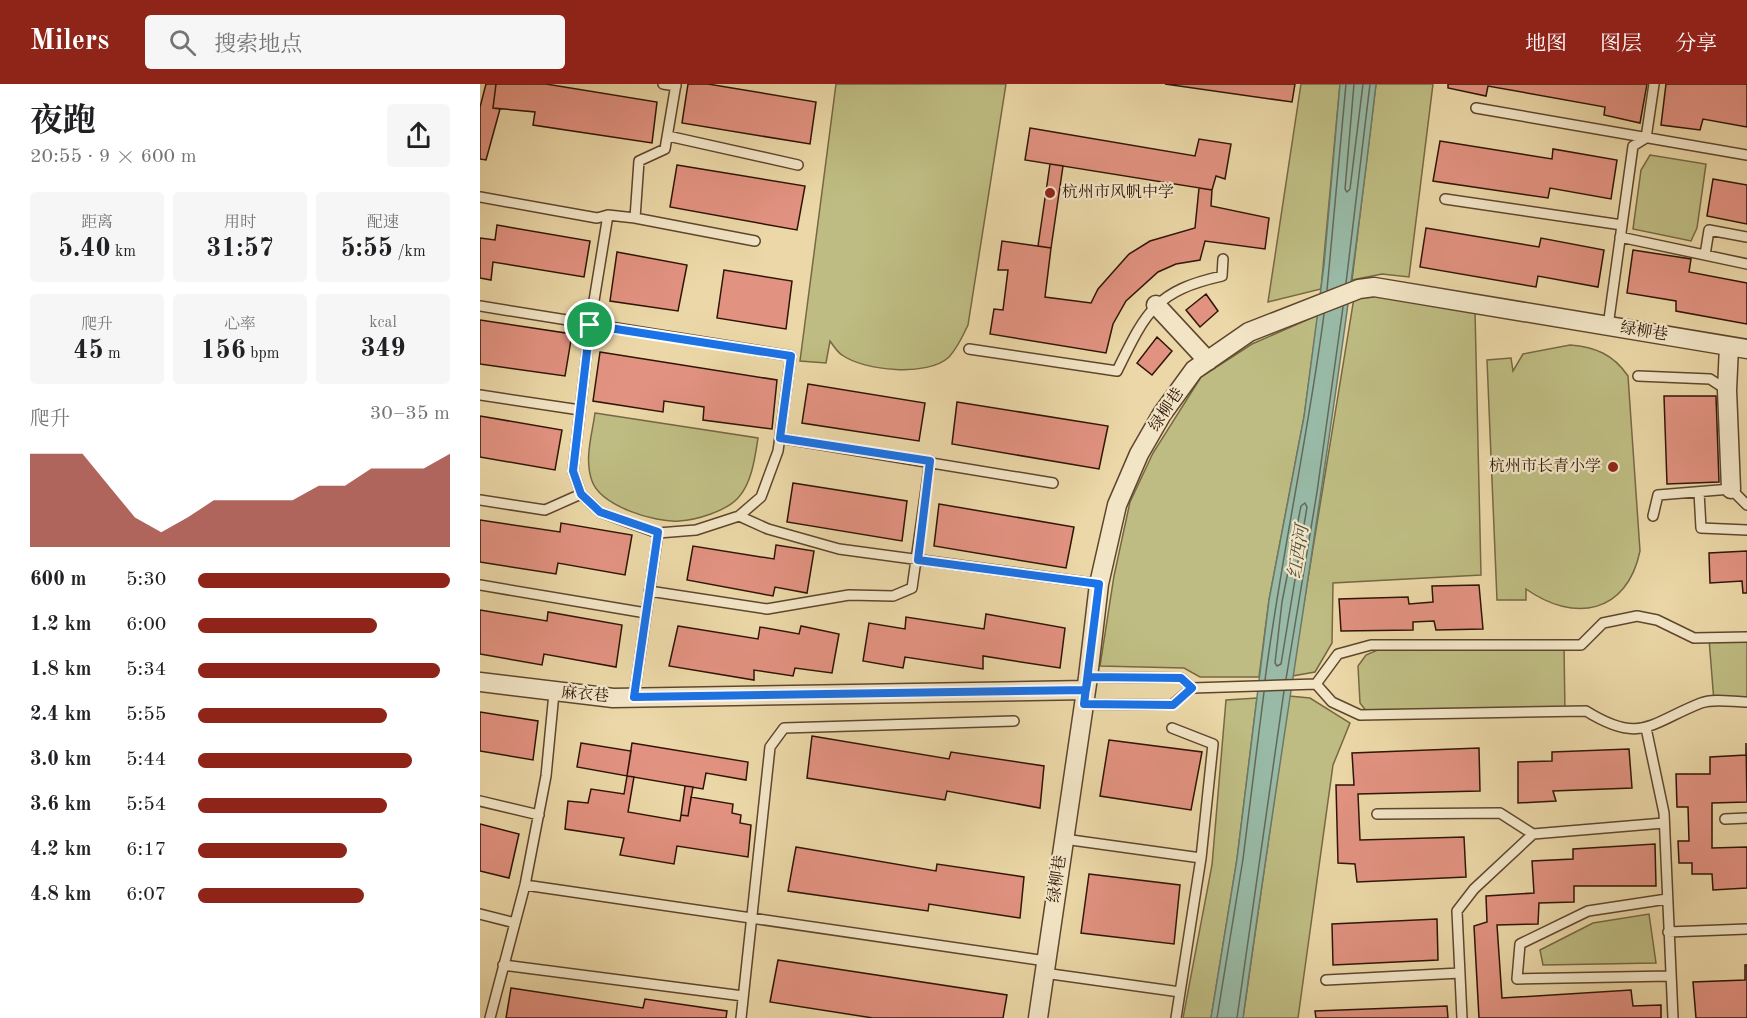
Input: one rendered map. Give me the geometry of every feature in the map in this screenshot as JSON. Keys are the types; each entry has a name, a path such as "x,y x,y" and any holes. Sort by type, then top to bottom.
{"street":[{"name":"绿柳巷","path":"1038,1018 1086,690 1099,584 1118,505 1139,454 1194,370 1249,332 1359,289 1374,287 1747,349"},
{"path":"1156,305 1208,361"},
{"path":"1729,346 1727,390 1731,489"},
{"name":"麻衣巷","path":"480,682 554,693 634,697 1086,690"}],"lane":[{"path":"635,218 639,161 665,149 668,136 676,85 663,84"},
{"path":"1608,326 1633,146 1646,138 1654,84"},
{"path":"1476,108 1747,155"},
{"path":"668,136 798,165"},
{"path":"480,197 597,218 608,215 635,218 755,241"},
{"path":"1446,199 1622,225"},
{"path":"480,306 590,325 791,356 778,451 761,496 739,516 696,530 658,532 600,512 581,494 573,471 590,325 608,215"},
{"path":"1705,255 1708,230 1747,237"},
{"path":"1620,237 1747,264"},
{"path":"969,349 1117,371 1138,328 1156,305 1188,284 1222,276 1223,259"},
{"path":"1638,376 1710,379 1727,390"},
{"path":"480,395 580,410"},
{"path":"780,438 1053,483"},
{"path":"649,591 767,609 849,596 893,596 912,588 918,560 930,461"},
{"path":"1653,516 1658,495 1731,489 1747,505"},
{"path":"1699,492 1701,528 1747,530"},
{"path":"480,500 545,510 581,494"},
{"path":"739,516 768,529 839,549 1099,584"},
{"path":"634,697 658,532"},
{"path":"480,585 646,613"},
{"path":"1316,684 1338,654 1371,645 1581,645 1603,623 1637,616 1657,620 1694,639 1747,637"},
{"path":"1086,690 1181,678 1192,688"},
{"path":"1086,690 1173,705 1192,688 1316,684"},
{"path":"1316,684 1332,702 1360,715 1586,711 1608,725 1633,730 1657,726 1703,702 1747,702"},
{"path":"490,1018 525,885 539,815 546,776 554,693"},
{"path":"741,1018 770,747 784,729 1014,721"},
{"path":"1172,728 1213,744 1201,858 1176,1018"},
{"path":"1646,728 1664,823 1673,1018"},
{"path":"480,801 539,815"},
{"path":"1377,814 1500,813 1533,834 1664,823"},
{"path":"1725,819 1747,818"},
{"path":"1462,1018 1457,910 1474,889 1533,834"},
{"path":"1064,839 1201,858"},
{"path":"525,885 752,917 1180,992"},
{"path":"1667,899 1588,911 1520,944 1517,979 1670,976"},
{"path":"480,914 515,923"},
{"path":"1668,932 1747,928"},
{"path":"504,965 743,996"},
{"path":"1326,980 1460,973"}],"shaded area":[{"path":"836,84 1006,84 968,325 960,342 949,357 939,363 927,367 896,370 865,365 840,354 830,341 826,363 800,361"},
{"path":"1301,84 1340,84 1321,289 1268,302"},
{"path":"1376,84 1433,84 1409,277 1382,274 1352,280"},
{"path":"1650,155 1706,164 1697,228 1691,241 1633,229 1641,170"},
{"path":"1362,291 1475,311 1481,575 1333,583 1332,643 1315,672 1292,676 1354,298"},
{"path":"1318,315 1304,417 1269,600 1259,677 1200,677 1184,668 1100,666 1114,576 1130,502 1153,453 1201,377 1252,344"},
{"path":"1570,345 1603,353 1616,362 1628,376 1640,551 1633,572 1623,588 1611,600 1596,606 1580,609 1562,606 1544,600 1526,589 1526,600 1497,600 1487,360 1511,358 1513,371 1523,354"},
{"path":"595,413 758,438 747,485 733,503 711,514 686,520 669,521 643,516 617,505 597,490 590,473 589,447"},
{"path":"1747,637 1747,702 1714,702 1709,639"},
{"path":"1389,645 1564,645 1565,712 1370,716 1360,703 1358,666 1366,655"},
{"path":"1289,696 1310,698 1350,723 1333,765 1298,1018 1243,1018"},
{"path":"1257,698 1237,859 1211,1018 1183,1018 1212,865 1226,700"},
{"path":"1649,914 1656,963 1543,965 1540,950 1593,923"}],"water":[{"name":"红西河","path":"1340,84 1376,84 1346,318 1243,1018 1211,1018 1237,859 1269,600 1304,417 1324,265"}],"building":[{"path":"486,84 496,84 493,108 500,109 486,160 480,159 480,107"},
{"path":"496,84 546,84 657,102 652,143 533,125 535,112 493,108"},
{"path":"688,84 708,84 816,102 810,144 682,123"},
{"path":"1165,84 1295,84 1292,102"},
{"path":"1448,84 1647,84 1640,123 1604,115 1605,107 1488,86 1486,96 1448,88"},
{"path":"1666,84 1747,84 1747,127 1703,119 1700,130 1661,125"},
{"path":"1030,128 1195,156 1199,139 1231,144 1225,179 1216,176 1212,190 1025,160"},
{"path":"1440,141 1552,159 1553,149 1617,160 1611,199 1550,188 1548,198 1433,181"},
{"path":"1050,164 1063,166 1051,248 1038,246"},
{"path":"677,165 805,186 797,230 670,207"},
{"path":"1713,179 1747,185 1747,224 1707,216"},
{"path":"1199,188 1212,190 1211,206 1269,218 1265,249 1205,241 1200,260 1176,264 1158,272 1126,301 1113,324 1106,353 990,334 994,309 1003,310 1008,270 998,270 1002,241 1051,248 1045,297 1091,303 1098,289 1129,254 1150,241 1195,228"},
{"path":"497,225 590,241 584,277 493,262 491,280 480,278 480,238 495,240"},
{"path":"1426,228 1539,247 1541,238 1604,250 1598,287 1538,276 1536,287 1420,267"},
{"path":"1633,250 1691,259 1689,272 1747,283 1747,324 1676,311 1676,301 1627,293"},
{"path":"617,252 687,265 678,311 610,301"},
{"path":"724,270 792,281 786,329 717,318"},
{"path":"1206,294 1218,311 1200,327 1186,310"},
{"path":"480,320 572,334 565,376 480,364"},
{"path":"1157,337 1172,351 1152,375 1137,363"},
{"path":"600,352 777,380 772,429 703,420 704,407 664,401 663,412 593,401"},
{"path":"808,384 925,403 919,441 802,423"},
{"path":"1664,396 1716,396 1719,482 1667,484"},
{"path":"957,402 1108,426 1099,469 952,444"},
{"path":"480,416 562,430 555,470 480,457"},
{"path":"793,483 907,501 902,541 787,522"},
{"path":"939,504 1074,527 1066,568 934,546"},
{"path":"480,520 560,532 561,523 632,535 625,575 558,563 556,574 480,562"},
{"path":"776,545 814,551 807,593 775,587 773,596 687,580 693,546 774,559"},
{"path":"1747,551 1747,593 1743,593 1742,581 1710,583 1709,553"},
{"path":"1479,585 1483,629 1436,630 1434,621 1413,622 1413,630 1341,631 1339,599 1408,597 1409,604 1433,602 1432,586"},
{"path":"480,610 547,621 548,612 622,625 616,667 544,654 542,665 480,654"},
{"path":"986,614 1065,628 1060,668 983,656 983,669 905,657 903,668 863,661 869,623 905,629 906,617 984,629"},
{"path":"678,626 758,639 760,627 799,634 801,626 839,634 832,673 795,668 793,676 754,670 754,680 669,666"},
{"path":"480,712 538,721 533,760 480,751"},
{"path":"812,736 949,759 951,752 1044,766 1040,808 947,791 945,800 807,778"},
{"path":"1109,740 1202,752 1191,810 1100,796"},
{"path":"581,743 631,751 627,776 577,767"},
{"path":"632,743 748,762 746,780 706,773 703,789 627,776"},
{"path":"1746,743 1747,802 1712,803 1712,848 1747,847 1747,888 1713,890 1712,874 1692,874 1692,863 1679,863 1678,841 1689,841 1688,807 1677,807 1676,774 1710,774 1710,757 1746,755"},
{"path":"1479,748 1480,791 1358,794 1360,840 1464,837 1466,877 1357,882 1355,864 1338,863 1336,785 1354,785 1352,753"},
{"path":"1629,749 1632,788 1553,791 1556,801 1518,803 1518,762 1552,761 1552,752"},
{"path":"627,776 634,777 628,812 680,821 681,815 688,816 691,797 733,804 732,813 741,815 740,823 751,825 748,857 677,846 674,864 620,855 624,838 565,829 568,801 588,803 591,789 624,794"},
{"path":"685,786 693,787 688,816 681,815"},
{"path":"480,824 519,834 509,878 480,871"},
{"path":"1655,844 1656,886 1574,886 1574,902 1539,903 1538,924 1497,925 1502,998 1631,990 1633,1006 1661,1005 1661,1018 1479,1018 1474,926 1487,922 1486,896 1534,893 1532,861 1573,859 1573,849"},
{"path":"796,847 936,871 937,864 1024,877 1020,918 929,904 928,911 788,891"},
{"path":"1089,874 1180,885 1174,944 1081,933"},
{"path":"1437,919 1438,960 1333,965 1332,924"},
{"path":"778,960 1007,995 1003,1018 873,1018 770,1002"},
{"path":"1745,965 1747,965 1747,1018 1696,1018 1693,982 1745,980"},
{"path":"511,988 643,1008 645,999 727,1011 726,1018 506,1018"},
{"path":"1447,1006 1448,1018 1316,1018 1315,1011"}],"place":[{"name":"杭州市风帆中学","path":"1050,193"},
{"name":"杭州市长青小学","path":"1613,467"}],"route":[{"path":"590,325 573,471 581,494 600,512 658,532 634,697 1086,690 1088,677 1181,678 1192,688 1173,705 1084,704 1088,677 1099,584 918,560 930,461 780,438 791,356 590,325"}]}
